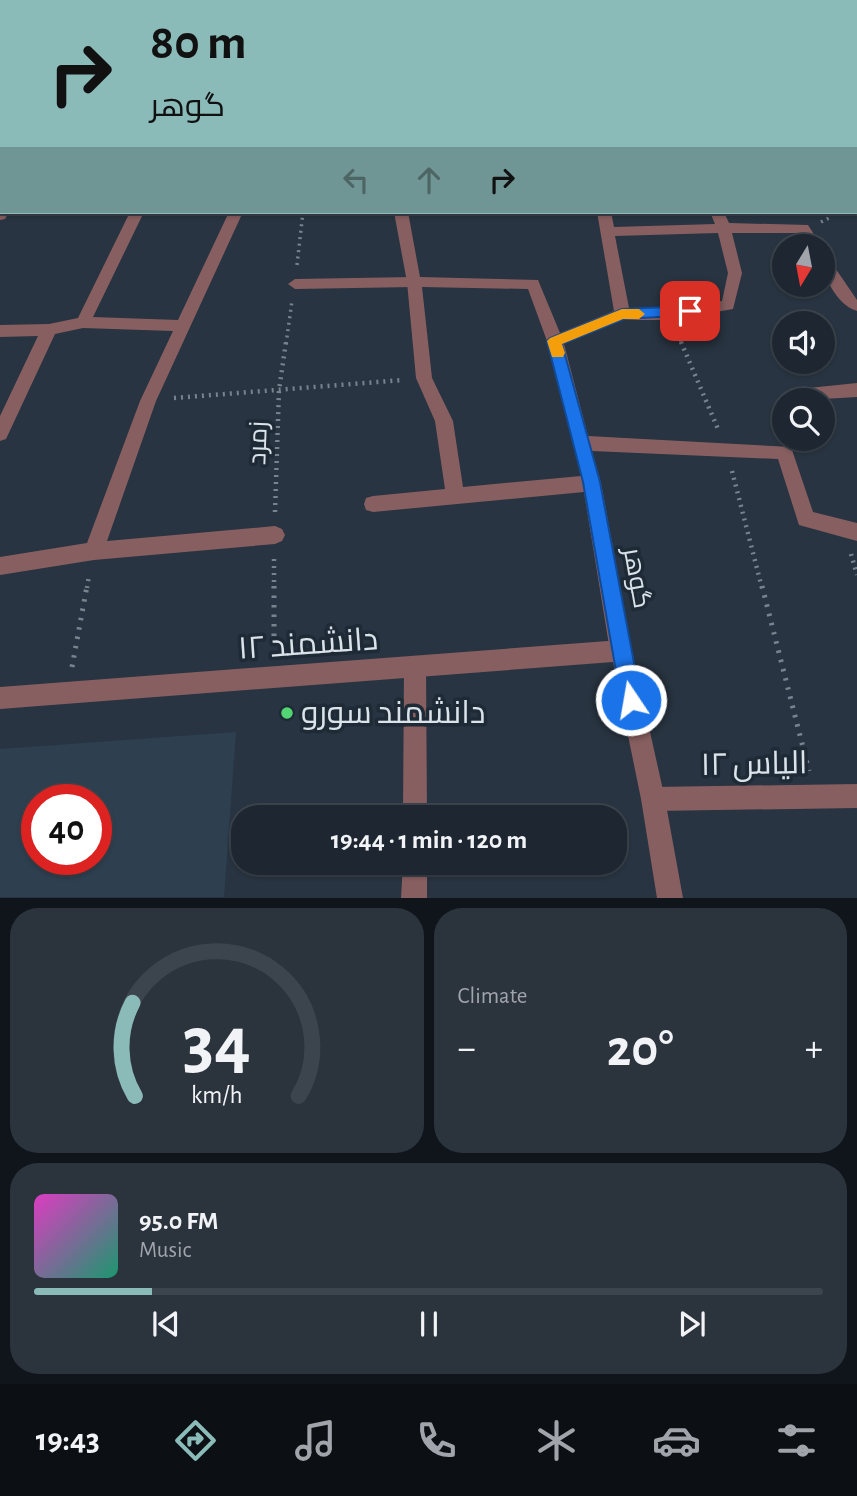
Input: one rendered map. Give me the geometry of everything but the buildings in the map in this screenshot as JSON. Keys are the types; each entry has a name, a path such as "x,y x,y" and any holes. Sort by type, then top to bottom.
{"street":[{"path":"83,323 136,214"},
{"path":"94,551 148,401 235,214"},
{"path":"401,214 414,282 424,378 444,421 455,496"},
{"path":"604,214 622,314"},
{"path":"555,341 622,314 670,314 728,305 735,273 718,214"},
{"path":"608,232 803,228 807,234"},
{"path":"835,279 851,304 857,306"},
{"path":"295,284 414,282"},
{"name":"گوهر","path":"414,282 533,284 555,341 592,482 621,651 653,799 670,898"},
{"path":"0,331 49,330 83,323 182,326"},
{"path":"0,434 49,330"},
{"path":"835,392 857,390"},
{"path":"581,443 726,447 772,445"},
{"path":"787,451 806,519 857,532"},
{"path":"373,504 592,482"},
{"path":"0,566 94,551 275,535"},
{"name":"دانشمند ۱۲","path":"0,698 621,651"},
{"path":"415,668 415,805"},
{"name":"الیاس ۱۲","path":"653,799 857,796"},
{"path":"414,898 415,875"}],"path":[{"name":"زمرد","path":"274,677 279,390 303,214"},
{"path":"670,314 726,447 816,797"},
{"path":"148,401 424,378"},
{"path":"66,693 94,551"}],"shaded area":[{"path":"236,732 224,897 0,897 0,749"}],"slow traffic":[{"path":"558,353 555,341 622,314 639,314"}],"place":[{"name":"دانشمند سورو","path":"287,713"}],"route":[{"path":"631,700 592,482 555,341 622,314 670,314 690,311"}]}
